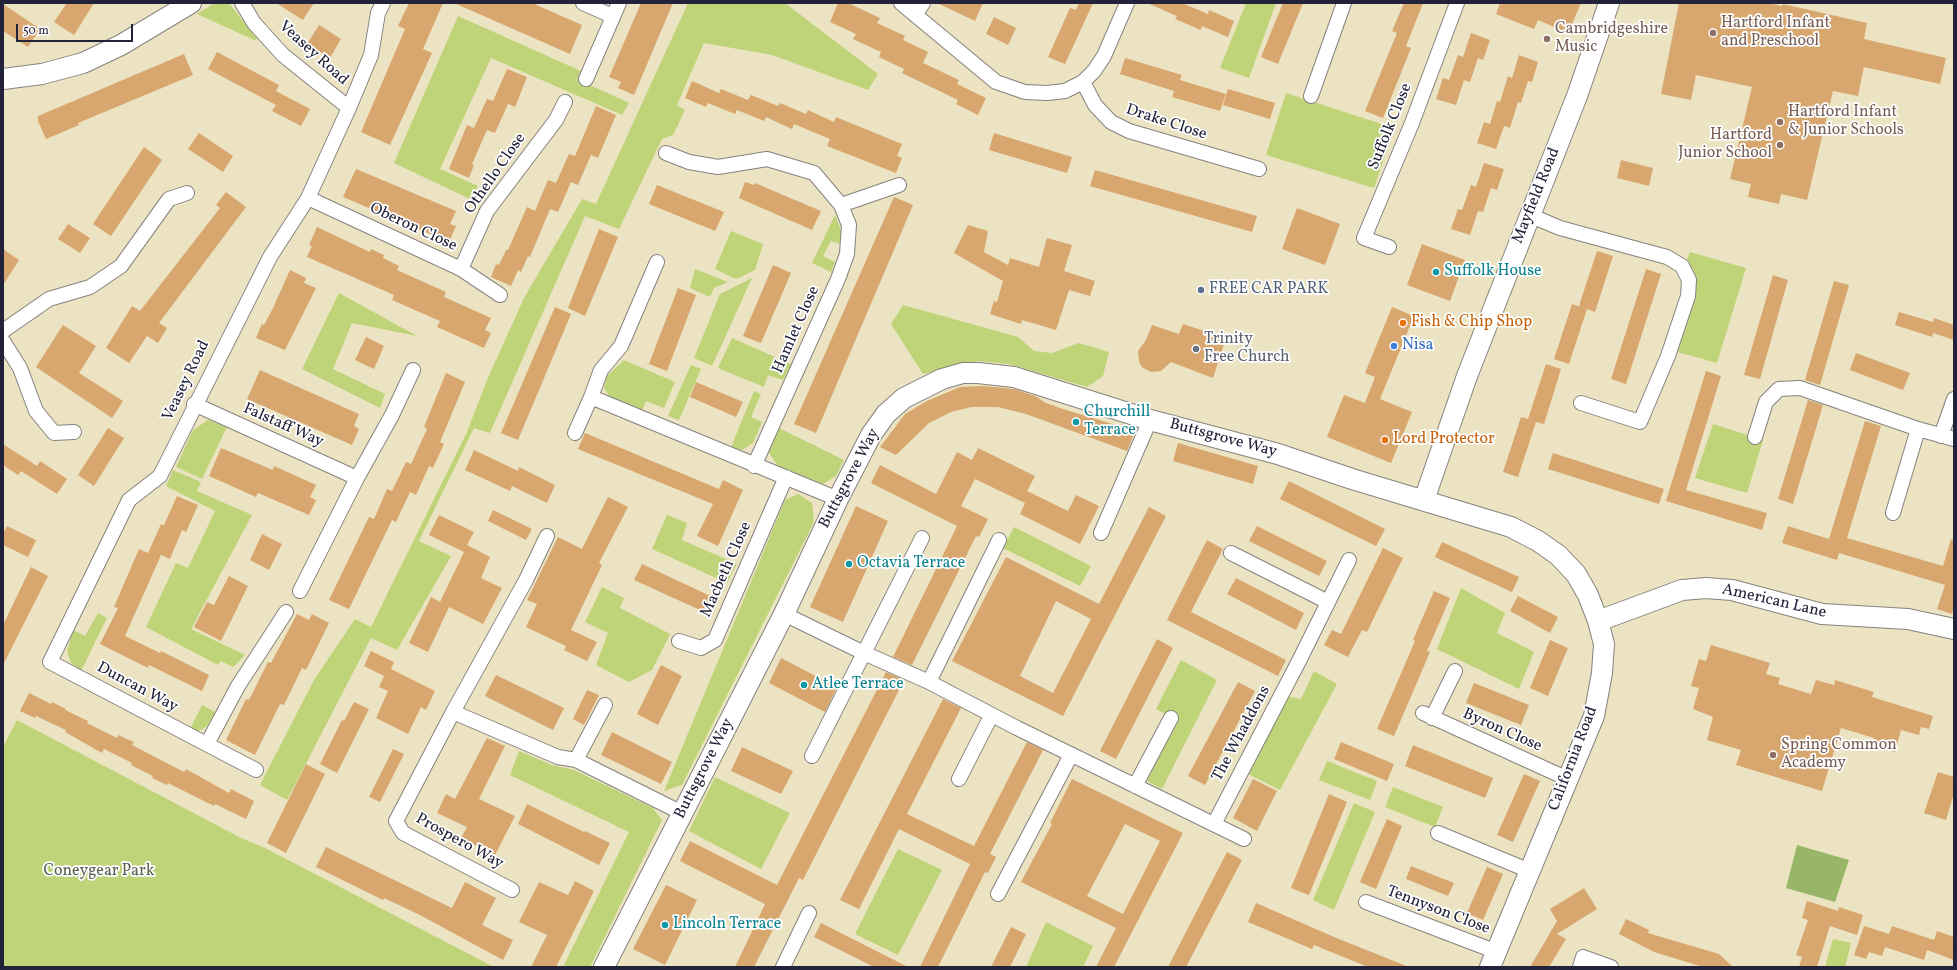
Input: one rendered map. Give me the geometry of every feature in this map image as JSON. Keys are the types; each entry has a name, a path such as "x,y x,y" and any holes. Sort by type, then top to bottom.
{"street":[{"path":"3,80 42,74 82,63 127,42 191,3"},
{"name":"Veasey Road","path":"242,3 254,23 283,55 349,108"},
{"name":"Veasey Road","path":"50,662 129,500 160,476 194,404 270,257 308,198 349,108 370,55 378,13 383,3"},
{"path":"583,3 616,9 586,79"},
{"path":"901,3 996,82 1025,92 1047,93 1065,91 1083,82 1094,71 1104,56 1127,3"},
{"path":"915,15 923,3"},
{"path":"1311,96 1344,3"},
{"name":"Suffolk Close","path":"1389,247 1364,238 1412,123 1457,3"},
{"name":"Mayfield Road","path":"1424,500 1467,376 1577,96 1608,3"},
{"name":"Drake Close","path":"1083,82 1095,105 1111,122 1129,131 1259,169"},
{"name":"Othello Close","path":"461,269 487,211 556,120 565,102"},
{"name":"Hamlet Close","path":"666,153 688,162 718,167 766,159 814,173 841,205 849,225 847,254 838,279 754,466"},
{"path":"841,205 899,185"},
{"path":"3,331 49,299 90,286 121,266 169,199 186,193"},
{"name":"Oberon Close","path":"308,198 461,269 500,295"},
{"path":"1530,215 1560,228 1668,257 1682,266 1689,280 1688,296 1668,356 1640,422 1581,403"},
{"path":"575,432 591,397 601,370 621,346 657,262"},
{"path":"3,341 20,368 36,411 54,433 74,432"},
{"path":"300,591 357,478 392,415 413,370"},
{"name":"Buttsgrove Way","path":"604,967 784,614 870,435 886,414 904,398 925,386 963,373 1014,377 1150,420 1278,454 1424,500"},
{"path":"1755,437 1766,402 1779,389 1800,388 1947,438 1954,399"},
{"path":"591,397 754,466 786,477 838,499"},
{"name":"Falstaff Way","path":"194,404 357,478"},
{"path":"1101,533 1150,420"},
{"path":"1893,513 1918,429"},
{"name":"Macbeth Close","path":"679,640 701,648 715,640 786,477"},
{"name":"California Road","path":"1424,500 1511,527 1538,541 1558,555 1576,574 1588,596 1598,621 1604,644 1602,673 1591,724 1493,960"},
{"name":"Prospero Way","path":"512,890 403,833 396,821 453,712 500,629 547,536"},
{"path":"812,756 922,538"},
{"path":"929,682 1000,540"},
{"path":"1231,554 1328,602"},
{"name":"The Whaddons","path":"1214,824 1300,659 1349,560"},
{"name":"American Lane","path":"1598,621 1682,590 1706,588 1732,590 1822,614 1908,619 1954,629"},
{"path":"208,744 238,686 286,612"},
{"path":"784,614 864,653 929,682 992,716 1244,839"},
{"name":"Duncan Way","path":"50,662 256,770"},
{"name":"Byron Close","path":"1455,671 1427,716 1568,779"},
{"path":"576,760 605,705"},
{"path":"453,712 558,757 576,760 682,813"},
{"path":"959,779 992,716"},
{"path":"1136,786 1171,718"},
{"path":"998,894 1071,755"},
{"path":"1438,833 1530,871"},
{"name":"Tennyson Close","path":"1366,902 1493,960"},
{"path":"783,967 809,913"},
{"path":"1580,967 1583,957 1611,967"}],"green space":[{"path":"215,3 229,3 257,39 254,40 197,14"},
{"path":"688,3 785,3 878,74 868,90 772,55 704,43 677,105 685,110 673,135 662,139 619,229 585,216 490,433 474,428 419,541 451,556 397,650 371,638 287,800 260,785 314,680 355,619 371,627 467,432 487,380 524,298 582,199 596,204"},
{"path":"1246,3 1276,3 1249,78 1220,68"},
{"path":"458,16 581,71 577,79 629,103 622,115 491,58 440,169 478,186 470,199 394,163"},
{"path":"1286,93 1394,128 1374,188 1266,155"},
{"path":"835,215 842,233 841,244 831,241 823,256 835,262 831,272 812,263"},
{"path":"731,231 763,244 755,270 736,279 715,269"},
{"path":"1690,252 1746,268 1717,363 1674,351 1695,277 1687,259"},
{"path":"695,269 728,282 714,288 710,297 690,288"},
{"path":"752,278 712,366 694,358 720,294"},
{"path":"339,293 417,336 352,323 333,369 385,394 380,408 302,369"},
{"path":"903,305 1018,337 1034,351 1052,353 1079,343 1109,352 1103,376 1087,387 1009,364 978,361 923,374 891,324"},
{"path":"732,338 791,364 783,380 768,375 764,387 718,368"},
{"path":"624,360 675,382 664,408 646,401 642,411 610,397 604,388 607,376"},
{"path":"691,365 701,369 679,420 668,416"},
{"path":"754,391 761,394 751,417 762,422 753,443 742,450 731,447"},
{"path":"208,420 227,427 202,479 176,467 193,430"},
{"path":"1713,424 1763,440 1747,493 1695,478"},
{"path":"779,428 844,460 836,476 823,484 778,466 768,451"},
{"path":"173,470 201,482 197,491 252,515 191,629 245,655 233,667 221,661 218,665 146,627 176,563 188,568 215,511 166,486"},
{"path":"798,494 812,503 814,522 682,785 664,791 785,500"},
{"path":"667,515 687,523 682,540 737,564 727,583 652,549"},
{"path":"1014,527 1091,566 1080,586 1003,548"},
{"path":"602,587 624,598 620,608 670,634 652,670 629,682 596,665 608,633 585,622"},
{"path":"1461,588 1505,613 1497,633 1534,652 1519,689 1437,649"},
{"path":"98,613 107,618 81,671 71,663 67,651 73,630 85,636"},
{"path":"1181,660 1217,680 1162,789 1147,781 1176,720 1156,709"},
{"path":"1314,671 1337,684 1280,790 1246,773 1286,696 1301,699"},
{"path":"202,705 215,712 207,726 197,732 189,731"},
{"name":"Coneygear Park","path":"17,720 241,838 263,847 494,967 3,967 3,747"},
{"path":"519,751 552,765 574,770 653,808 662,820 590,967 563,967 629,832 510,775"},
{"path":"1327,761 1377,781 1370,800 1319,780"},
{"path":"715,777 790,813 761,869 689,831"},
{"path":"1393,787 1443,807 1435,827 1385,807"},
{"path":"1354,803 1375,812 1334,910 1313,900"},
{"path":"1797,845 1849,860 1835,902 1786,888"},
{"path":"898,849 942,870 898,955 855,934"},
{"path":"1046,922 1093,946 1083,967 1026,967"},
{"path":"1833,939 1851,943 1845,967 1825,967"}],"building":[{"path":"67,3 94,3 74,35 54,22"},
{"path":"276,3 314,3 303,20"},
{"path":"409,3 443,3 423,49 432,53 390,145 361,132 405,29 398,26"},
{"path":"454,3 532,3 582,25 570,54"},
{"path":"641,3 673,3 634,95 618,88 621,82 609,77"},
{"path":"838,3 848,3 880,18 877,23 905,36 903,40 928,52 923,63 959,80 957,84 986,98 978,115 956,104 958,100 902,73 904,69 879,57 881,52 853,39 856,34 830,22"},
{"path":"937,3 983,3 975,21"},
{"path":"1079,3 1093,3 1065,64 1048,57 1070,8 1076,10"},
{"path":"1147,3 1182,3 1208,14 1209,10 1234,21 1228,37 1202,26 1201,30 1175,19 1177,16"},
{"path":"1283,3 1303,3 1278,64 1261,57"},
{"path":"1404,3 1423,3 1406,46 1411,48 1383,118 1365,111 1397,33 1392,31"},
{"path":"1500,3 1581,3 1568,33 1538,20 1534,29 1496,14"},
{"path":"1679,3 1768,3 1782,6 1783,4 1867,23 1864,39 1946,58 1940,84 1864,67 1858,96 1833,91 1807,200 1781,194 1779,204 1748,197 1751,184 1730,179 1752,87 1696,75 1691,100 1661,94"},
{"path":"3,4 40,29 28,47 3,31"},
{"path":"994,17 1016,28 1008,45 986,34"},
{"path":"319,25 341,39 330,58 307,44"},
{"path":"1471,33 1490,40 1483,60 1478,58 1470,82 1464,80 1456,105 1436,99 1443,78 1449,80 1458,55 1463,57"},
{"path":"217,52 279,85 276,91 310,109 301,126 272,111 276,105 208,69"},
{"path":"184,54 193,75 78,123 79,125 46,139 38,121 38,116"},
{"path":"1519,55 1538,62 1532,82 1528,81 1521,103 1518,102 1510,128 1504,126 1496,149 1477,143 1484,122 1490,124 1497,101 1500,102 1508,76 1512,78"},
{"path":"1125,58 1182,75 1180,80 1226,94 1220,111 1172,97 1174,91 1120,74"},
{"path":"507,69 527,77 515,107 508,104 495,133 487,130 472,164 474,165 469,178 449,169 467,125 474,128 487,99 493,101"},
{"path":"692,81 719,93 721,89 748,100 751,95 778,106 780,103 806,114 808,110 834,122 836,117 902,144 897,156 902,158 896,173 827,146 830,139 794,124 792,129 766,117 764,121 737,110 735,114 708,103 706,107 685,98"},
{"path":"1228,89 1275,103 1270,119 1223,105"},
{"path":"596,106 616,115 598,158 591,155 578,185 571,182 558,212 550,209 530,257 528,256 521,272 518,270 511,286 491,277 496,264 499,265 506,250 508,250 527,207 535,211 548,180 556,183 569,154 575,156"},
{"path":"199,133 233,156 223,172 188,149"},
{"path":"994,133 1072,157 1067,173 989,150"},
{"path":"144,147 162,160 111,236 93,224"},
{"path":"1621,160 1653,168 1649,186 1617,178"},
{"path":"1484,163 1504,169 1497,190 1491,188 1483,212 1478,211 1470,235 1451,229 1458,209 1462,210 1471,185 1476,187"},
{"path":"356,169 456,211 450,224 456,226 449,242 343,197"},
{"path":"1095,170 1257,216 1252,232 1090,186"},
{"path":"745,182 754,185 755,183 821,211 812,230 739,198"},
{"path":"657,185 724,212 715,231 649,204"},
{"path":"226,192 246,207 159,323 167,328 158,343 147,336 129,363 106,348 132,306 140,311 220,208 216,205"},
{"path":"894,197 913,205 816,433 794,424"},
{"path":"1297,208 1340,224 1325,265 1282,249"},
{"path":"68,224 90,238 80,253 58,239"},
{"path":"968,225 988,231 984,252 1008,265 1010,258 1039,267 1047,238 1072,245 1064,271 1095,281 1090,296 1069,290 1056,330 1022,320 1021,324 990,314 994,301 997,302 1003,281 954,253"},
{"path":"317,227 370,252 371,249 384,255 383,258 399,266 397,270 446,292 444,297 491,318 485,330 491,333 484,348 437,327 440,321 392,300 394,295 307,257 312,246 309,245"},
{"path":"599,229 618,237 585,316 568,308"},
{"name":"Suffolk House","path":"1422,244 1465,260 1450,301 1407,285"},
{"path":"3,249 19,260 3,285"},
{"path":"1597,251 1613,256 1595,312 1579,306"},
{"path":"773,265 791,273 761,343 743,336"},
{"path":"1646,269 1661,274 1626,384 1611,379"},
{"path":"290,270 306,278 304,283 316,288 285,350 256,338 262,324 264,325 273,308"},
{"path":"1773,275 1788,280 1760,379 1744,375"},
{"path":"1834,281 1849,285 1820,385 1805,380"},
{"path":"678,288 696,295 667,371 649,364"},
{"path":"1572,304 1587,309 1569,364 1554,359"},
{"path":"555,307 571,314 518,440 501,433"},
{"path":"1392,307 1414,316 1380,399 1412,412 1391,463 1327,437 1344,395 1365,403 1375,377 1365,373"},
{"path":"1899,312 1933,322 1934,318 1954,325 1954,340 1933,333 1932,337 1895,325"},
{"name":"Trinity Free Church","path":"1183,324 1226,338 1213,378 1171,362 1161,371 1151,372 1142,367 1139,362 1138,351 1146,340 1152,325 1179,334"},
{"path":"63,325 96,346 79,373 123,401 112,418 36,367"},
{"path":"366,337 384,346 374,369 355,360"},
{"path":"1856,353 1910,373 1903,390 1850,370"},
{"path":"1546,364 1561,369 1544,424 1536,422 1518,477 1503,472 1521,417 1528,419"},
{"path":"260,370 359,414 354,426 359,429 352,445 247,399"},
{"path":"1706,371 1721,376 1686,490 1767,513 1762,530 1666,501"},
{"path":"446,373 465,382 440,442 444,444 433,468 429,466 416,495 410,492 396,522 392,520 349,609 329,600 369,517 374,519 387,489 392,491 406,462 411,464 427,429 424,427"},
{"path":"696,382 743,402 736,417 690,397"},
{"name":"Churchill Terrace","path":"984,386 1014,389 1035,396 1046,403 1063,409 1135,431 1127,451 1026,414 998,407 971,407 951,412 929,423 896,455 880,447 905,414 927,401 960,387"},
{"path":"1808,400 1823,405 1793,504 1778,499"},
{"path":"1865,421 1881,426 1847,538 1943,566 1951,539 1954,540 1954,607 1952,614 1937,609 1945,585 1839,553 1837,560 1782,543 1788,526 1829,539"},
{"path":"108,428 124,438 94,486 78,475"},
{"path":"585,433 719,489 723,480 743,490 718,546 697,536 713,504 578,449"},
{"path":"1178,443 1258,466 1253,484 1173,461"},
{"path":"3,444 37,466 40,461 67,479 57,494 21,471 18,475 3,465"},
{"path":"221,448 273,470 274,466 316,485 310,497 316,500 309,515 258,493 256,497 209,476"},
{"path":"978,448 1035,476 1027,491 1068,511 1076,495 1099,506 1080,544 1020,514 1025,503 975,479 961,506 988,519 979,537 976,536 912,665 893,657 957,526 871,483 880,465 936,494 957,452 972,460"},
{"path":"474,450 518,471 519,467 555,485 547,503 512,486 510,491 465,470"},
{"path":"1553,453 1664,489 1659,504 1548,469"},
{"path":"1289,481 1385,529 1376,546 1280,499"},
{"path":"177,496 198,505 186,532 182,530 170,559 161,555 125,636 160,653 161,651 209,675 202,691 149,665 148,668 100,644 118,608 114,607 139,549 148,553 161,524 164,525"},
{"path":"608,497 628,507 599,563 602,565 571,630 597,642 587,661 564,650 566,646 526,627 537,604 527,600 558,537 582,549"},
{"name":"Octavia Terrace","path":"856,506 888,521 843,622 810,607"},
{"path":"1149,507 1166,516 1063,716 952,661 1006,557 1099,604","holes":["1056,601 1091,619 1053,693 1020,676"]},
{"path":"493,510 532,529 526,540 488,521"},
{"path":"439,515 474,532 467,545 490,557 481,578 502,588 483,624 449,607 428,652 409,643 431,597 440,602 464,552 429,535"},
{"path":"7,526 36,540 28,557 3,545 3,534"},
{"path":"1257,526 1327,561 1319,576 1249,541"},
{"path":"262,534 282,544 269,570 250,560"},
{"path":"1207,540 1223,549 1191,612 1286,660 1278,676 1167,620"},
{"path":"1442,542 1519,577 1512,592 1435,557"},
{"path":"1383,548 1403,558 1367,632 1362,630 1348,657 1324,645 1332,630 1341,634"},
{"path":"642,564 719,600 711,615 634,580"},
{"path":"31,567 48,576 3,665 3,625"},
{"path":"229,576 248,586 221,641 194,627 207,602 214,605"},
{"path":"1236,578 1304,613 1296,630 1227,594"},
{"path":"1434,591 1450,598 1427,651 1430,652 1394,736 1377,729 1415,641 1413,640"},
{"path":"1518,596 1558,617 1550,633 1510,611"},
{"path":"297,614 309,620 312,614 329,623 306,670 302,668 284,705 280,704 255,755 226,740 246,699 249,700 268,662 271,663"},
{"path":"1157,639 1173,648 1116,759 1100,751"},
{"path":"1550,640 1568,648 1548,696 1530,688"},
{"path":"1711,645 1770,663 1766,674 1780,678 1778,684 1811,694 1816,680 1834,685 1835,680 1874,692 1872,697 1933,716 1929,729 1921,727 1919,735 1901,730 1895,752 1872,745 1874,738 1841,728 1822,791 1736,765 1741,750 1707,740 1713,717 1693,709 1699,688 1691,686 1699,659 1706,661"},
{"path":"371,651 394,662 391,669 435,691 426,710 421,707 408,734 376,718 388,691 379,687 384,676 364,666"},
{"name":"Atlee Terrace","path":"781,658 837,687 825,712 769,683"},
{"path":"661,665 682,676 658,725 637,714"},
{"path":"886,672 904,680 803,880 799,878 754,967 735,967 765,904 680,861 690,841 777,885"},
{"path":"496,675 564,708 553,730 485,696"},
{"path":"1238,682 1255,691 1205,785 1188,776"},
{"path":"1474,683 1529,705 1521,725 1466,703"},
{"path":"587,690 599,695 584,725 573,719"},
{"path":"29,693 51,704 52,702 66,709 65,710 88,721 87,723 117,738 118,735 134,742 132,745 184,772 186,769 229,793 231,789 254,801 246,819 215,804 214,806 168,783 167,785 152,778 153,776 131,765 132,763 104,749 102,753 65,732 66,730 36,716 35,718 20,711"},
{"path":"943,699 961,708 907,814 974,846 1027,742 1043,750 990,854 996,857 988,873 985,872 938,967 920,967 970,864 899,829 859,909 840,900"},
{"path":"354,702 369,709 337,773 320,764 342,720 344,721"},
{"path":"612,732 672,762 661,784 601,755"},
{"path":"487,738 505,746 479,799 515,816 495,855 461,838 467,827 437,813 446,794 455,799"},
{"path":"1341,742 1394,764 1387,781 1334,759"},
{"path":"1413,745 1493,778 1485,798 1405,766"},
{"path":"742,747 793,771 781,794 731,771"},
{"path":"393,749 404,754 380,802 369,797"},
{"path":"306,764 325,774 286,853 267,843"},
{"path":"1938,772 1954,777 1954,793 1946,820 1924,813"},
{"path":"1524,774 1540,781 1513,842 1497,835"},
{"path":"1072,779 1183,833 1114,967 1096,967 1116,928 1021,882 1052,824 1050,823","holes":["1125,824 1160,841 1123,914 1087,896"]},
{"path":"1253,779 1277,791 1257,831 1233,818"},
{"path":"1329,794 1347,802 1309,895 1291,888"},
{"path":"527,804 610,843 599,865 518,824"},
{"path":"1387,819 1402,826 1376,889 1360,882"},
{"path":"326,847 452,908 465,882 496,898 482,925 513,940 503,960 418,914 384,898 383,900 316,867"},
{"path":"1227,852 1242,860 1186,967 1168,967"},
{"path":"1411,866 1454,883 1448,896 1406,879"},
{"path":"1487,867 1503,874 1483,920 1467,913"},
{"path":"575,881 594,891 556,967 531,967 547,935 519,922 539,882 568,895"},
{"name":"Lincoln Terrace","path":"666,885 697,900 665,965 633,949"},
{"path":"1584,888 1597,909 1557,934 1566,939 1549,967 1530,967 1557,921 1550,909"},
{"path":"1807,901 1838,911 1839,907 1863,915 1857,935 1830,926 1817,967 1799,967 1802,957 1796,955 1808,920 1802,918"},
{"path":"1256,903 1334,937 1409,967 1368,967 1314,945 1312,949 1248,922"},
{"path":"1626,919 1649,930 1648,933 1719,954 1733,967 1703,967 1654,952 1619,934"},
{"path":"821,923 908,967 874,967 814,937"},
{"path":"1864,926 1889,934 1892,926 1934,940 1937,931 1954,937 1954,960 1927,950 1924,960 1885,947 1882,956 1869,952 1866,959 1854,955"},
{"path":"1011,927 1026,934 1010,967 991,967"}],"place":[{"name":"Hartford Infant and Preschool","path":"1713,33"},
{"name":"Cambridgeshire Music","path":"1547,39"},
{"name":"Hartford Infant & Junior Schools","path":"1780,122"},
{"name":"Hartford Junior School","path":"1780,145"},
{"name":"Suffolk House","path":"1436,272"},
{"name":"FREE CAR PARK","path":"1201,290"},
{"name":"Fish & Chip Shop","path":"1403,323"},
{"name":"Nisa","path":"1394,346"},
{"name":"Trinity Free Church","path":"1196,349"},
{"name":"Churchill Terrace","path":"1076,422"},
{"name":"Lord Protector","path":"1385,440"},
{"name":"Octavia Terrace","path":"849,564"},
{"name":"Atlee Terrace","path":"804,685"},
{"name":"Spring Common Academy","path":"1773,755"},
{"name":"Lincoln Terrace","path":"665,925"}]}
